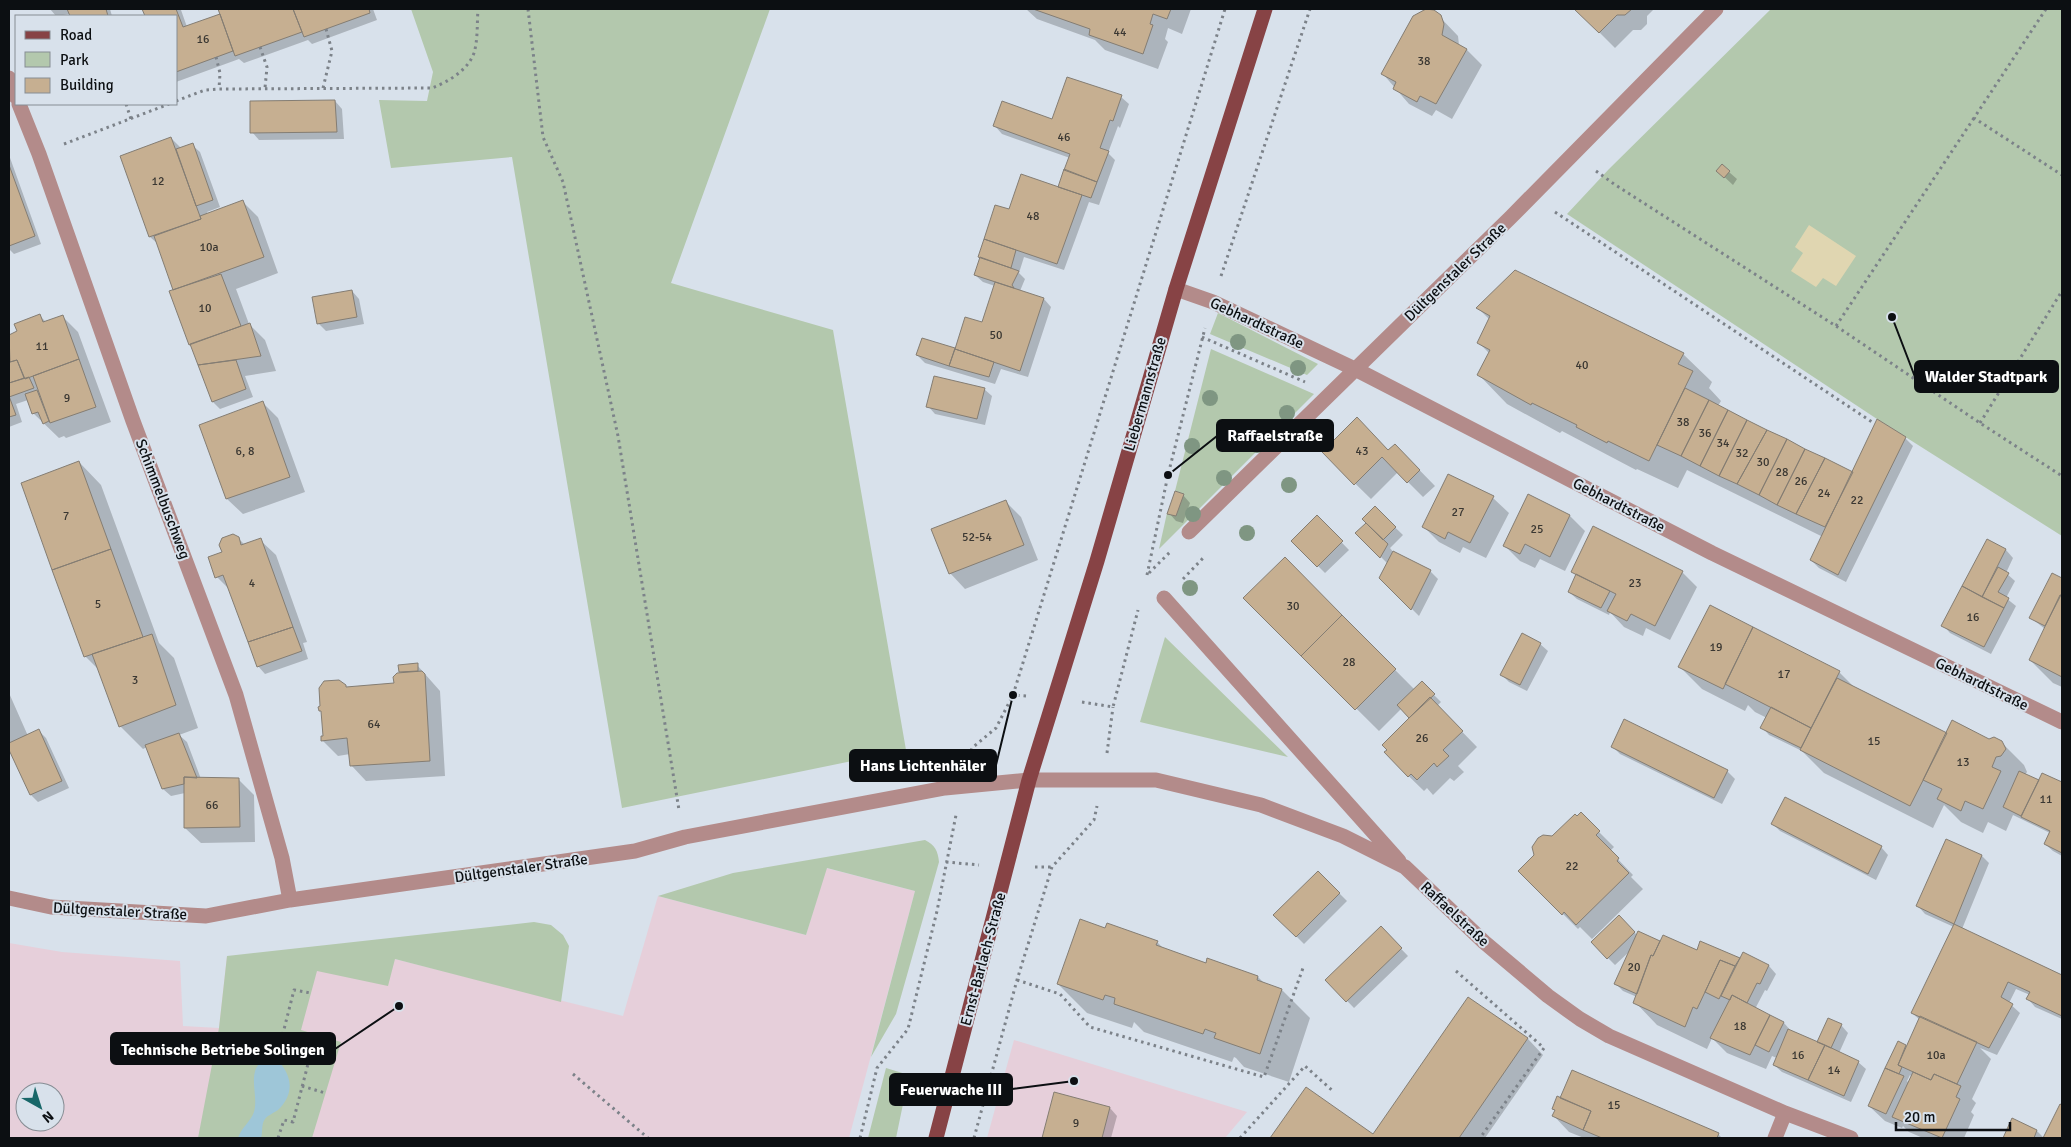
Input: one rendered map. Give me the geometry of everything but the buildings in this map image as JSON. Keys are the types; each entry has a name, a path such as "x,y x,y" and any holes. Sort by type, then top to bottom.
{"main road":[{"name":"Liebermannstraße","path":"1029,780 1099,552 1176,289 1265,9"},
{"name":"Ernst-Barlach-Straße","path":"936,1138 1029,780"}],"street":[{"name":"Dültgenstaler Straße","path":"1189,532 1357,370 1716,9"},
{"path":"9,78 15,94"},
{"name":"Schimmelbuschweg","path":"19,105 39,154 133,421 236,695 282,858 290,900"},
{"name":"Gebhardtstraße","path":"1176,289 1212,302 1357,370 1712,553 2062,722"},
{"path":"1164,598 1405,867"},
{"name":"Dültgenstaler Straße","path":"9,898 51,908 206,916 290,900 635,851 685,838 905,795 1029,780"},
{"name":"Raffaelstraße","path":"1029,780 1156,780 1261,805 1343,836 1405,867 1484,942 1548,996 1580,1019 1609,1036 1785,1113 1851,1138"},
{"path":"1775,1138 1785,1113"}],"path":[{"path":"178,100 205,90 219,89 432,88 444,83 462,69 474,53 478,9"},
{"path":"528,9 543,138 563,182 618,436 685,838"},
{"path":"860,1138 877,1068 908,1029 937,911 961,787 972,748 996,728 1013,695 1225,9"},
{"path":"1212,302 1310,9"},
{"path":"1836,326 2046,9"},
{"path":"323,88 332,51 326,29"},
{"path":"260,47 267,67 266,88"},
{"path":"216,57 220,74 219,89"},
{"path":"126,105 131,119"},
{"path":"39,154 166,105"},
{"path":"1974,118 2062,175"},
{"path":"1603,176 1836,326 2062,476"},
{"path":"1532,196 1872,422"},
{"path":"1980,423 2062,291"},
{"path":"1144,585 1168,475 1202,337 1332,394"},
{"path":"1147,575 1189,532"},
{"path":"1147,575 1164,598"},
{"path":"974,1138 1052,867 1094,820 1103,779 1113,707 1140,603"},
{"path":"1013,695 1053,698 1113,707"},
{"path":"1018,980 1060,994 1090,1027 1264,1077 1303,968"},
{"path":"1456,971 1544,1048 1480,1138"},
{"path":"278,1138 284,1120 293,1122 308,1064 303,1063 306,1050 280,1045 294,990 311,993"},
{"path":"1240,1138 1305,1066 1334,1092"},
{"path":"573,1074 648,1138"},
{"path":"302,1086 325,1093"}],"shaded area":[{"path":"826,868 915,891 849,1138 9,1138 9,943 62,952 180,961 183,1026 219,1028 227,956 395,959 623,1016 658,896 806,935"},
{"path":"1014,1040 1247,1112 1225,1138 987,1138"}],"green space":[{"path":"411,9 770,9 671,283 833,330 906,750 622,808 512,157 391,168 379,100 427,101 433,72"},
{"path":"1771,9 2062,9 2062,536 1877,419 1567,214 1609,169"},
{"path":"1218,313 1318,364 1307,375 1210,334"},
{"path":"1211,349 1314,394 1159,549 1167,513 1176,516 1183,494 1175,491"},
{"path":"1165,637 1288,757 1140,722"},
{"path":"925,840 935,849 939,862 896,1014 871,1057 915,891 827,868 806,935 658,896 733,873"},
{"path":"534,922 551,925 563,935 569,946 561,1002 395,959 388,986 317,971 301,1030 341,1042 312,1138 198,1138 219,1028 227,956"},
{"path":"886,1068 909,1075 896,1138 868,1138"}],"sand":[{"path":"1809,225 1856,256 1836,286 1823,278 1816,287 1791,271 1803,253 1795,247"}],"water":[{"path":"263,1060 281,1064 288,1076 289,1093 283,1105 265,1119 261,1138 238,1138 254,1112 255,1071"}],"place":[{"name":"Walder Stadtpark","path":"1892,317"},
{"name":"Raffaelstraße","path":"1168,475"},
{"name":"Hans Lichtenhäler","path":"1013,695"},
{"name":"Technische Betriebe Solingen","path":"399,1006"},
{"name":"Feuerwache III","path":"1074,1081"}]}
